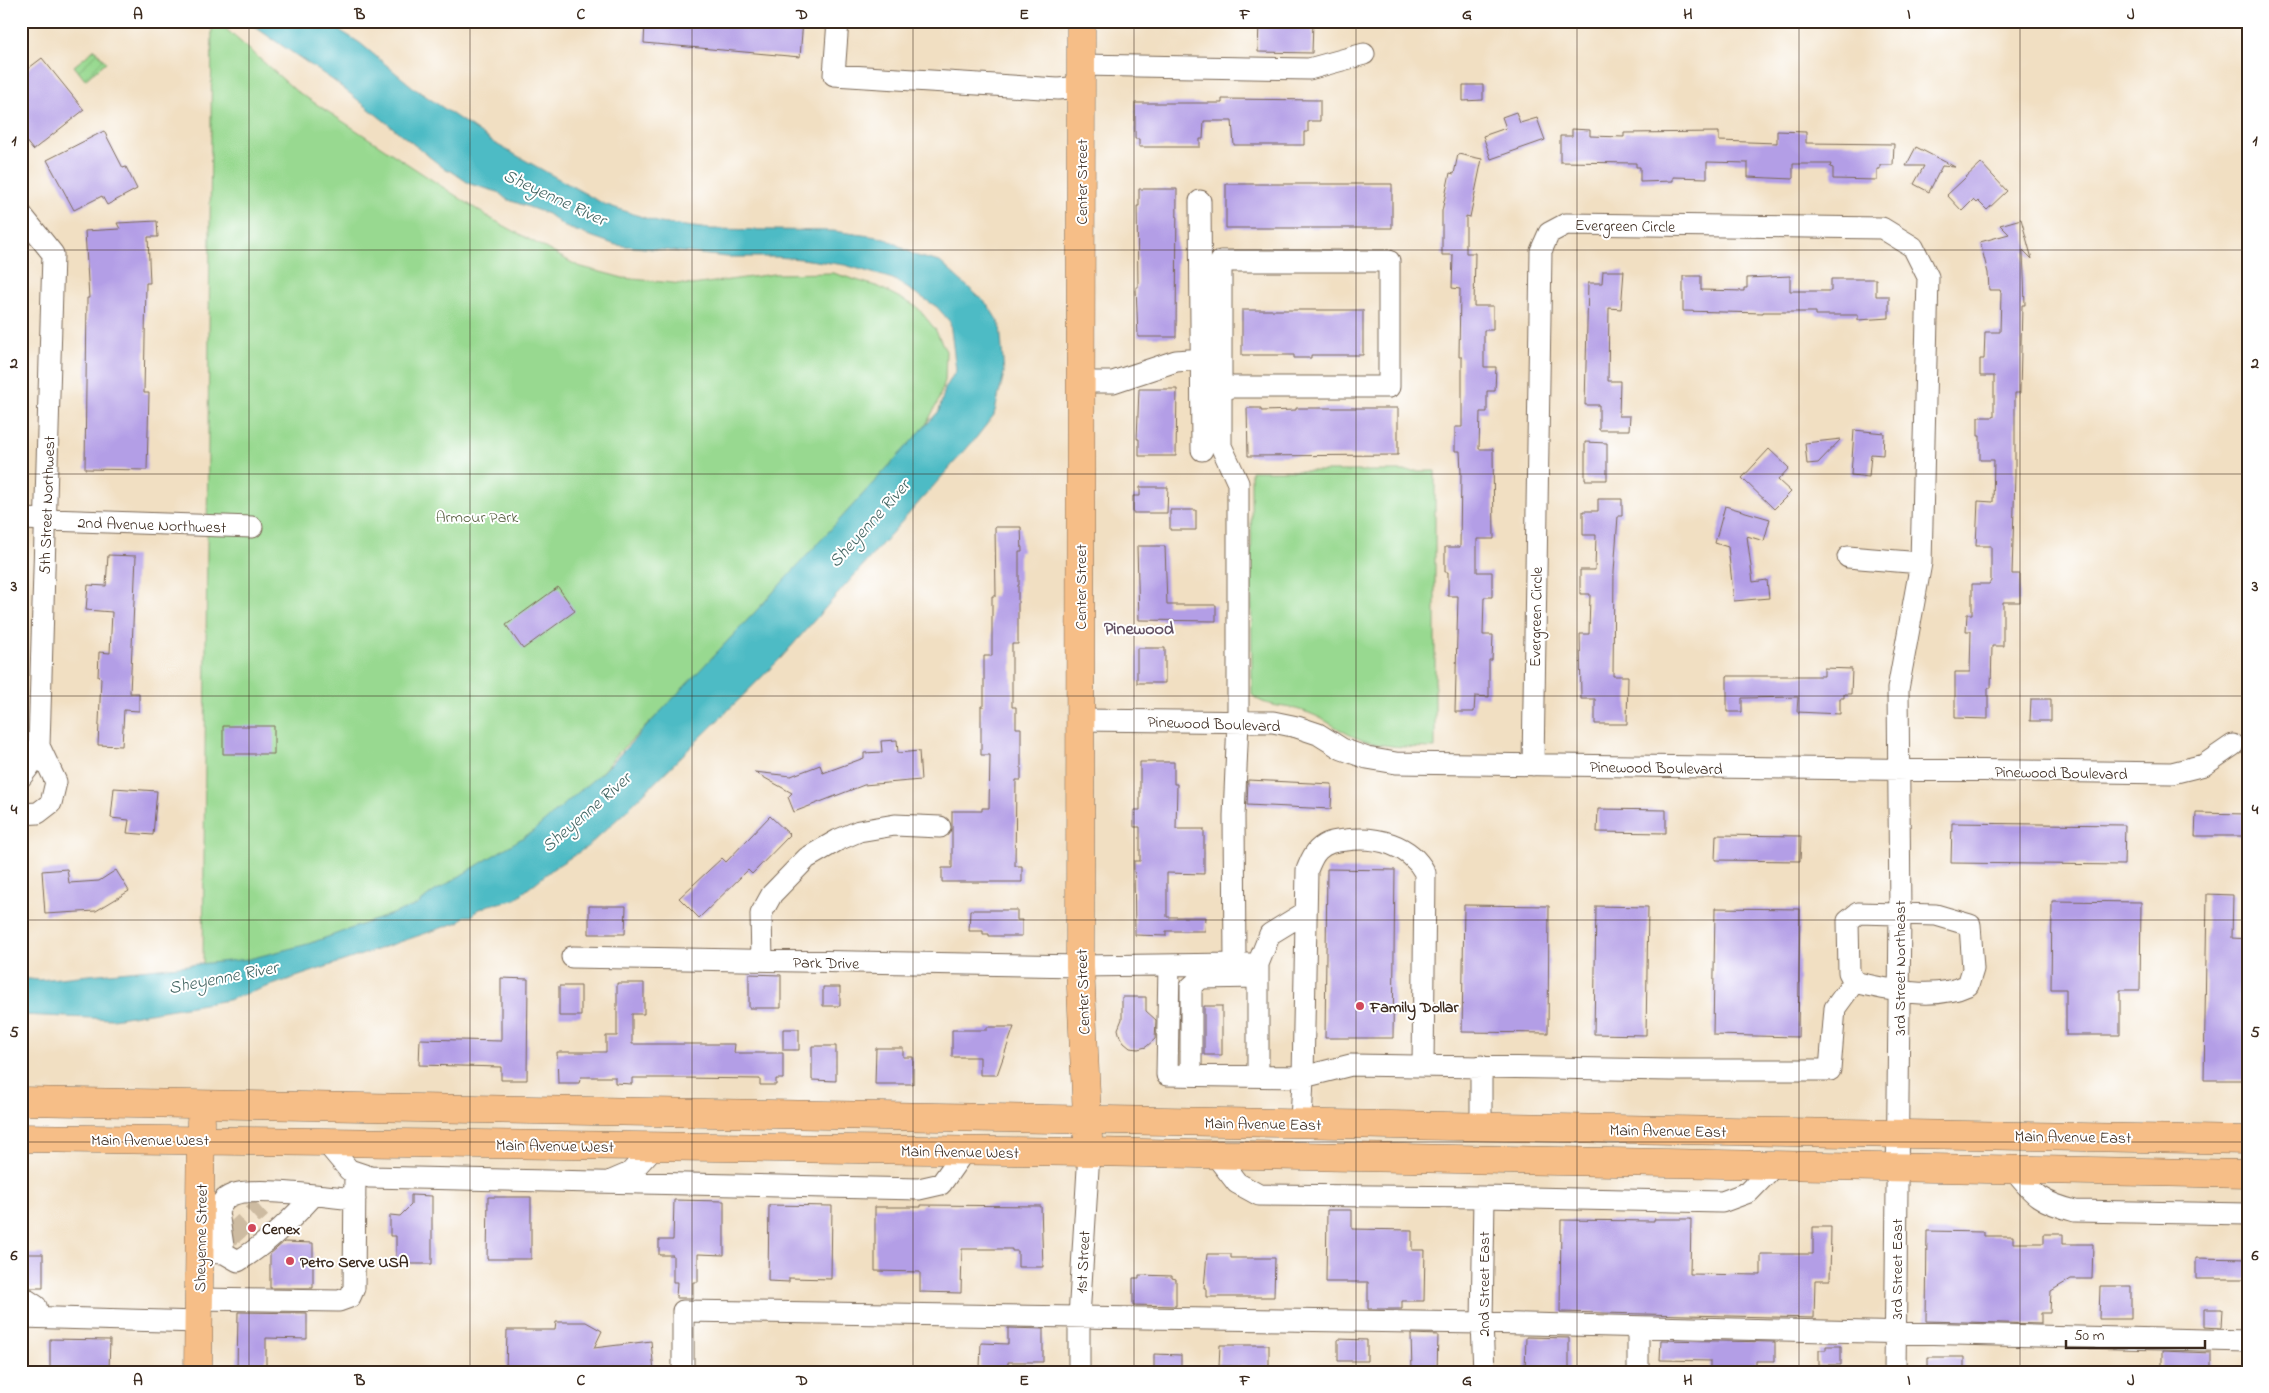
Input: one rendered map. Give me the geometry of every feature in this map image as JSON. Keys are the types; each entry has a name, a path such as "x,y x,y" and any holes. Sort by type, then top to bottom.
{"main road":[{"name":"Center Street","path":"1081,21 1080,966 1089,1152"},
{"name":"Main Avenue West","path":"21,1101 1088,1120"},
{"name":"Sheyenne Street","path":"198,1372 199,1310 219,1246 201,1139 201,1104"},
{"name":"Main Avenue East","path":"1088,1120 2248,1140"},
{"name":"Main Avenue West","path":"21,1138 324,1140 1089,1152"},
{"name":"Main Avenue East","path":"1089,1152 1216,1156 1776,1164 2248,1174"}],"street":[{"path":"838,21 834,75 1058,89 1081,76 1309,69 1364,54"},
{"path":"1200,200 1202,450"},
{"name":"5th Street Northwest","path":"21,814 38,813 51,803 56,782 39,746 53,254 23,220"},
{"name":"Evergreen Circle","path":"1533,765 1541,251 1549,233 1566,224 1882,228 1913,247 1928,277 1921,563 1898,689 1898,770"},
{"path":"1221,387 1389,387 1389,261 1221,261 1221,387 1221,446 1238,483 1238,721 1234,816 1235,964"},
{"path":"1081,382 1113,382 1176,361 1201,359"},
{"name":"2nd Avenue Northwest","path":"21,519 252,527"},
{"path":"1848,557 1921,563"},
{"name":"Pinewood Boulevard","path":"1080,720 1273,722 1318,734 1342,749 1367,758 1396,763 2172,773 2204,765 2233,745"},
{"path":"21,777 39,746"},
{"name":"3rd Street Northeast","path":"1896,1167 1900,914 1898,770"},
{"path":"762,960 762,914 772,894 807,858 838,840 859,831 895,825 940,827"},
{"path":"1301,1123 1307,870 1311,859 1319,849 1330,842 1361,838 1388,843 1412,855 1425,873 1423,1066"},
{"path":"1258,1076 1258,971 1270,934 1306,912"},
{"path":"1858,913 1936,915 1970,925 1973,968 1968,985 1954,991 1924,993 1854,982 1849,972 1848,922 1858,913"},
{"name":"Park Drive","path":"572,957 1080,966 1235,964 1258,971"},
{"path":"1169,965 1167,1075 1303,1077 1351,1065 1672,1070 1830,1070 1835,1008 1854,982"},
{"path":"1128,966 1156,981 1168,996"},
{"path":"1191,1075 1191,987 1201,978 1258,971"},
{"path":"1167,1060 1161,1047 1161,1029 1162,1013 1168,996"},
{"path":"1480,1066 1481,1127"},
{"path":"324,1140 349,1170 370,1177 919,1188 941,1184 965,1150"},
{"path":"608,1182 630,1173 655,1146"},
{"name":"1st Street","path":"1079,1372 1079,1318 1089,1152"},
{"path":"1216,1156 1236,1183 1260,1195 1722,1202 1749,1192 1776,1164"},
{"name":"3rd Street East","path":"1895,1372 1896,1167"},
{"path":"2013,1169 2030,1191 2048,1203 2075,1210 2248,1214"},
{"path":"30,1317 199,1310 339,1301 350,1297 354,1288 355,1172"},
{"path":"261,1208 276,1193"},
{"path":"313,1196 251,1254 238,1261 219,1246 219,1206 224,1199 233,1194 276,1193 355,1199"},
{"name":"2nd Street East","path":"1484,1197 1482,1323 1484,1372"},
{"path":"21,1296 36,1306 30,1317"},
{"path":"683,1372 683,1311 1482,1323 2248,1341"},
{"path":"1638,1327 1638,1372"}],"green space":[{"name":"Armour Park","path":"212,21 217,21 295,90 490,218 578,266 623,278 692,285 774,274 833,273 879,287 917,307 935,329 946,351 945,381 937,404 923,430 767,611 620,751 572,806 419,914 268,959 203,965"},
{"path":"95,49 106,62 85,80 74,66"},
{"path":"1251,471 1435,471 1435,748 1390,746 1368,742 1358,739 1309,713 1269,704 1252,695"}],"water":[{"name":"Sheyenne River","path":"246,21 325,21 360,43 414,88 496,144 604,204 660,223 710,229 833,231 885,238 917,256 940,262 988,305 1000,325 1004,373 994,415 976,438 781,658 587,847 554,868 514,900 489,905 478,910 472,916 465,916 459,922 228,1000 113,1019 21,1015 21,978 39,980 249,959 308,944 417,905 432,893 532,832 609,766 756,611 939,411 945,389 956,370 950,322 937,307 893,279 845,265 802,259 727,257 616,245 565,227 548,214 506,199 498,192 470,184 451,171 446,170 334,81"}],"building":[{"path":"645,21 803,21 800,57 644,43"},
{"path":"1259,21 1313,21 1312,53 1258,52"},
{"path":"42,58 84,110 33,150 21,135 21,74"},
{"path":"1463,85 1483,85 1483,100 1463,101"},
{"path":"1222,99 1320,100 1320,121 1308,121 1308,132 1304,132 1304,145 1234,145 1232,121 1204,121 1203,139 1200,139 1200,147 1139,147 1139,139 1135,139 1135,103 1222,103"},
{"path":"1516,112 1520,123 1537,118 1545,140 1491,159 1483,136 1506,128 1502,117"},
{"path":"1572,129 1590,130 1590,136 1624,137 1624,133 1719,132 1719,141 1777,143 1777,131 1806,132 1806,143 1894,144 1893,165 1880,165 1880,169 1877,169 1877,180 1833,179 1831,164 1793,164 1793,179 1748,177 1748,163 1707,162 1707,178 1673,177 1673,181 1640,182 1640,167 1636,167 1636,163 1560,162 1560,136 1572,136"},
{"path":"104,131 123,168 126,167 137,189 107,205 102,196 74,210 47,160"},
{"path":"1916,147 1955,167 1942,166 1929,192 1914,184 1924,166 1906,166"},
{"path":"1458,154 1482,159 1470,217 1466,216 1466,253 1475,253 1474,306 1493,306 1493,330 1484,330 1484,367 1496,367 1495,391 1487,391 1487,412 1480,412 1479,449 1493,449 1494,539 1477,539 1477,572 1492,572 1492,597 1484,597 1483,635 1493,635 1492,660 1489,660 1489,697 1475,696 1474,712 1455,712 1458,596 1448,596 1448,572 1445,572 1445,547 1460,547 1461,473 1460,451 1455,451 1455,427 1462,427 1462,357 1459,357 1460,289 1452,288 1453,255 1442,255 1442,211 1450,173 1454,174"},
{"path":"1981,163 2007,191 1987,210 1978,201 1976,203 1973,200 1962,211 1947,195"},
{"path":"1226,184 1392,184 1392,228 1226,228"},
{"path":"1139,189 1177,189 1176,337 1138,337 1136,287 1138,287 1137,206 1139,206"},
{"path":"2021,219 2032,259 2023,250 2025,305 2022,305 2020,393 2015,393 2012,574 2020,574 2020,602 2003,602 2003,646 1992,646 1991,688 1988,688 1988,719 1955,718 1955,672 1970,672 1971,631 1966,631 1967,614 1972,614 1972,584 1989,584 1991,581 1991,546 1976,546 1978,501 1993,502 1994,460 1980,460 1978,417 1994,417 1994,376 1980,376 1980,359 1984,359 1985,332 2000,332 2001,293 2000,290 1989,290 1988,273 1980,242 2009,234 2000,225"},
{"path":"157,221 158,237 148,237 150,283 146,283 144,393 149,393 147,470 85,469 87,298 89,298 85,231 120,229 117,223"},
{"path":"1603,271 1624,271 1621,309 1609,308 1608,381 1620,381 1619,416 1630,416 1629,430 1599,430 1599,405 1585,405 1588,283 1602,283"},
{"path":"1683,276 1701,276 1701,290 1744,291 1744,288 1747,288 1747,278 1790,276 1790,291 1831,291 1831,279 1876,279 1876,296 1889,296 1889,318 1858,320 1858,315 1816,315 1816,312 1683,311"},
{"path":"1242,310 1363,310 1363,355 1311,355 1311,358 1294,358 1294,355 1242,355"},
{"path":"1139,389 1177,389 1176,456 1139,456 1139,439 1137,439"},
{"path":"1247,408 1261,408 1261,411 1296,410 1296,408 1398,408 1398,455 1248,456"},
{"path":"1854,430 1884,433 1883,455 1871,454 1869,477 1851,475"},
{"path":"1841,439 1818,463 1807,464 1805,443"},
{"path":"1585,442 1607,443 1607,480 1585,480"},
{"path":"1769,449 1789,468 1778,480 1791,492 1774,509 1742,478"},
{"path":"1140,487 1168,487 1167,513 1133,513 1133,496 1140,496"},
{"path":"1598,499 1622,499 1622,516 1618,516 1614,572 1613,676 1628,676 1627,724 1595,724 1595,699 1581,699 1580,634 1589,634 1590,594 1580,594 1580,570 1595,570 1596,535 1583,535 1583,511 1598,511"},
{"path":"1725,506 1770,519 1764,541 1747,536 1753,582 1767,580 1769,598 1734,601 1728,547 1715,543"},
{"path":"1170,510 1196,510 1196,530 1170,530"},
{"path":"995,527 1021,527 1022,552 1019,552 1018,644 1012,644 1012,707 1016,707 1016,728 1021,728 1021,780 1016,780 1015,866 1022,866 1022,882 942,882 942,868 952,868 952,811 982,811 982,808 989,808 990,755 981,755 981,706 984,706 984,656 992,656 992,596 996,596"},
{"path":"1137,546 1165,546 1167,605 1216,605 1216,621 1139,620"},
{"path":"108,555 136,556 130,693 139,693 139,711 124,710 122,746 98,745 101,678 98,677 99,652 110,653 112,612 86,610 88,585 106,586"},
{"path":"558,587 575,611 523,649 506,625"},
{"path":"1137,648 1165,648 1165,683 1137,683"},
{"path":"1824,668 1852,669 1851,694 1844,694 1844,698 1840,698 1840,714 1797,712 1798,697 1742,698 1742,712 1727,712 1727,676 1824,676"},
{"path":"2031,699 2051,699 2051,721 2030,721"},
{"path":"223,726 274,726 274,754 223,754"},
{"path":"897,740 898,753 919,751 921,780 864,785 794,812 788,797 792,793 754,772 791,776 820,765 823,773 864,758 864,753 882,752 881,741"},
{"path":"1140,762 1174,762 1174,784 1177,784 1176,829 1204,829 1204,874 1167,873 1167,917 1206,917 1205,931 1166,931 1166,936 1135,935 1134,861 1140,861 1140,827 1134,827 1134,810 1140,810"},
{"path":"1248,780 1332,784 1331,809 1247,805"},
{"path":"114,788 157,791 153,835 127,833 129,820 111,818"},
{"path":"1598,809 1666,810 1666,833 1597,832"},
{"path":"2196,813 2248,814 2248,836 2195,836"},
{"path":"770,816 790,835 752,874 748,870 699,918 679,898 722,858 726,862"},
{"path":"1952,823 2125,825 2124,865 1951,863"},
{"path":"1716,835 1801,836 1800,861 1715,860"},
{"path":"67,869 69,883 99,881 116,870 129,891 96,911 45,914 42,871"},
{"path":"1327,869 1395,870 1393,1038 1325,1038"},
{"path":"2207,894 2233,895 2232,938 2248,939 2248,1080 2204,1080"},
{"path":"2052,901 2141,902 2140,990 2120,990 2120,1035 2066,1035 2066,989 2051,989"},
{"path":"1464,905 1549,906 1548,1033 1462,1032"},
{"path":"589,906 626,906 625,934 589,934"},
{"path":"1596,906 1648,907 1646,1035 1594,1034"},
{"path":"1715,908 1800,909 1798,1037 1713,1035"},
{"path":"970,910 1017,910 1017,920 1022,920 1022,936 989,936 989,934 983,934 983,931 969,931"},
{"path":"749,974 781,975 781,1008 749,1008"},
{"path":"501,978 528,979 527,1080 501,1080 501,1067 419,1065 420,1039 501,1041"},
{"path":"617,983 644,983 644,1014 632,1014 632,1044 735,1044 734,1053 783,1053 783,1079 776,1079 776,1085 760,1085 760,1079 683,1078 632,1078 632,1084 615,1083 615,1077 581,1077 579,1083 558,1083 557,1052 606,1052 606,1036 617,1036"},
{"path":"559,986 581,986 581,1016 559,1016"},
{"path":"823,987 840,987 840,1006 823,1006"},
{"path":"1122,997 1146,997 1146,1011 1156,1020 1155,1039 1146,1047 1130,1048 1120,1037 1118,1029 1122,1019"},
{"path":"1204,1006 1222,1006 1222,1055 1204,1055"},
{"path":"987,1027 1014,1027 997,1075 980,1075 980,1057 952,1057 952,1030 987,1030"},
{"path":"783,1029 799,1029 799,1050 783,1050"},
{"path":"812,1046 836,1046 836,1081 812,1080"},
{"path":"876,1048 903,1048 903,1057 913,1057 913,1084 875,1084"},
{"path":"411,1195 432,1196 432,1264 396,1264 396,1236 390,1236 390,1215 400,1216 411,1205"},
{"path":"488,1197 531,1197 531,1259 487,1259"},
{"path":"674,1200 724,1201 724,1255 698,1254 698,1282 693,1282 693,1298 676,1298 677,1282 673,1282 673,1255 659,1255 659,1240 673,1240"},
{"path":"769,1205 832,1206 831,1279 789,1278 789,1282 768,1281"},
{"path":"921,1205 1041,1206 1043,1267 1018,1267 1018,1251 1012,1251 1012,1249 962,1249 961,1293 920,1292 920,1272 875,1271 875,1207 921,1207"},
{"path":"1327,1210 1352,1210 1352,1229 1412,1230 1412,1250 1425,1250 1424,1301 1402,1301 1402,1309 1368,1309 1368,1282 1326,1282"},
{"path":"1654,1219 1691,1219 1690,1274 1761,1275 1761,1254 1813,1254 1813,1227 1831,1227 1830,1280 1815,1280 1814,1318 1560,1312 1561,1220 1654,1221"},
{"path":"1927,1231 1984,1232 1984,1236 2013,1236 2013,1243 2044,1243 2044,1234 2063,1234 2063,1244 2093,1244 2092,1279 2071,1279 2051,1291 2050,1313 2041,1313 2041,1324 1926,1321"},
{"path":"284,1242 313,1243 313,1288 270,1288 270,1254"},
{"path":"21,1254 43,1254 43,1288 31,1288 21,1284"},
{"path":"1207,1254 1231,1254 1231,1258 1275,1258 1274,1297 1206,1297 1206,1288 1204,1288"},
{"path":"2196,1258 2248,1259 2248,1279 2196,1279"},
{"path":"1139,1275 1172,1276 1172,1278 1176,1279 1176,1306 1133,1305 1133,1278 1139,1278"},
{"path":"2100,1286 2131,1286 2131,1319 2099,1319"},
{"path":"2204,1309 2222,1309 2221,1328 2204,1327"},
{"path":"238,1312 307,1313 307,1339 266,1338 266,1372 237,1372"},
{"path":"556,1322 586,1322 602,1331 594,1348 651,1341 654,1372 506,1372 507,1330 555,1330"},
{"path":"1008,1328 1043,1329 1043,1362 1008,1362 1008,1368 980,1367 981,1343 1008,1344"},
{"path":"1411,1334 1438,1335 1437,1372 1412,1372"},
{"path":"1526,1337 1569,1338 1569,1372 1525,1372"},
{"path":"50,1339 110,1340 109,1369 100,1369 100,1372 50,1372"},
{"path":"1338,1339 1367,1340 1367,1361 1338,1361"},
{"path":"1661,1340 1775,1342 1775,1361 1756,1361 1756,1372 1710,1372 1710,1361 1660,1360"},
{"path":"1220,1345 1269,1345 1269,1367 1219,1366"},
{"path":"1826,1346 1841,1346 1841,1365 1819,1365 1819,1350 1826,1350"},
{"path":"2162,1351 2211,1353 2211,1370 2162,1372"},
{"path":"1154,1354 1181,1355 1181,1372 1154,1372"},
{"path":"1928,1357 1964,1357 1964,1372 1928,1372"}],"tunnel":[{"path":"229,1237 261,1208"}],"place":[{"name":"Family Dollar","path":"1360,1006"},
{"name":"Cenex","path":"252,1228"},
{"name":"Petro Serve USA","path":"290,1261"}],"district":[{"name":"Pinewood","path":"1139,628"}]}
